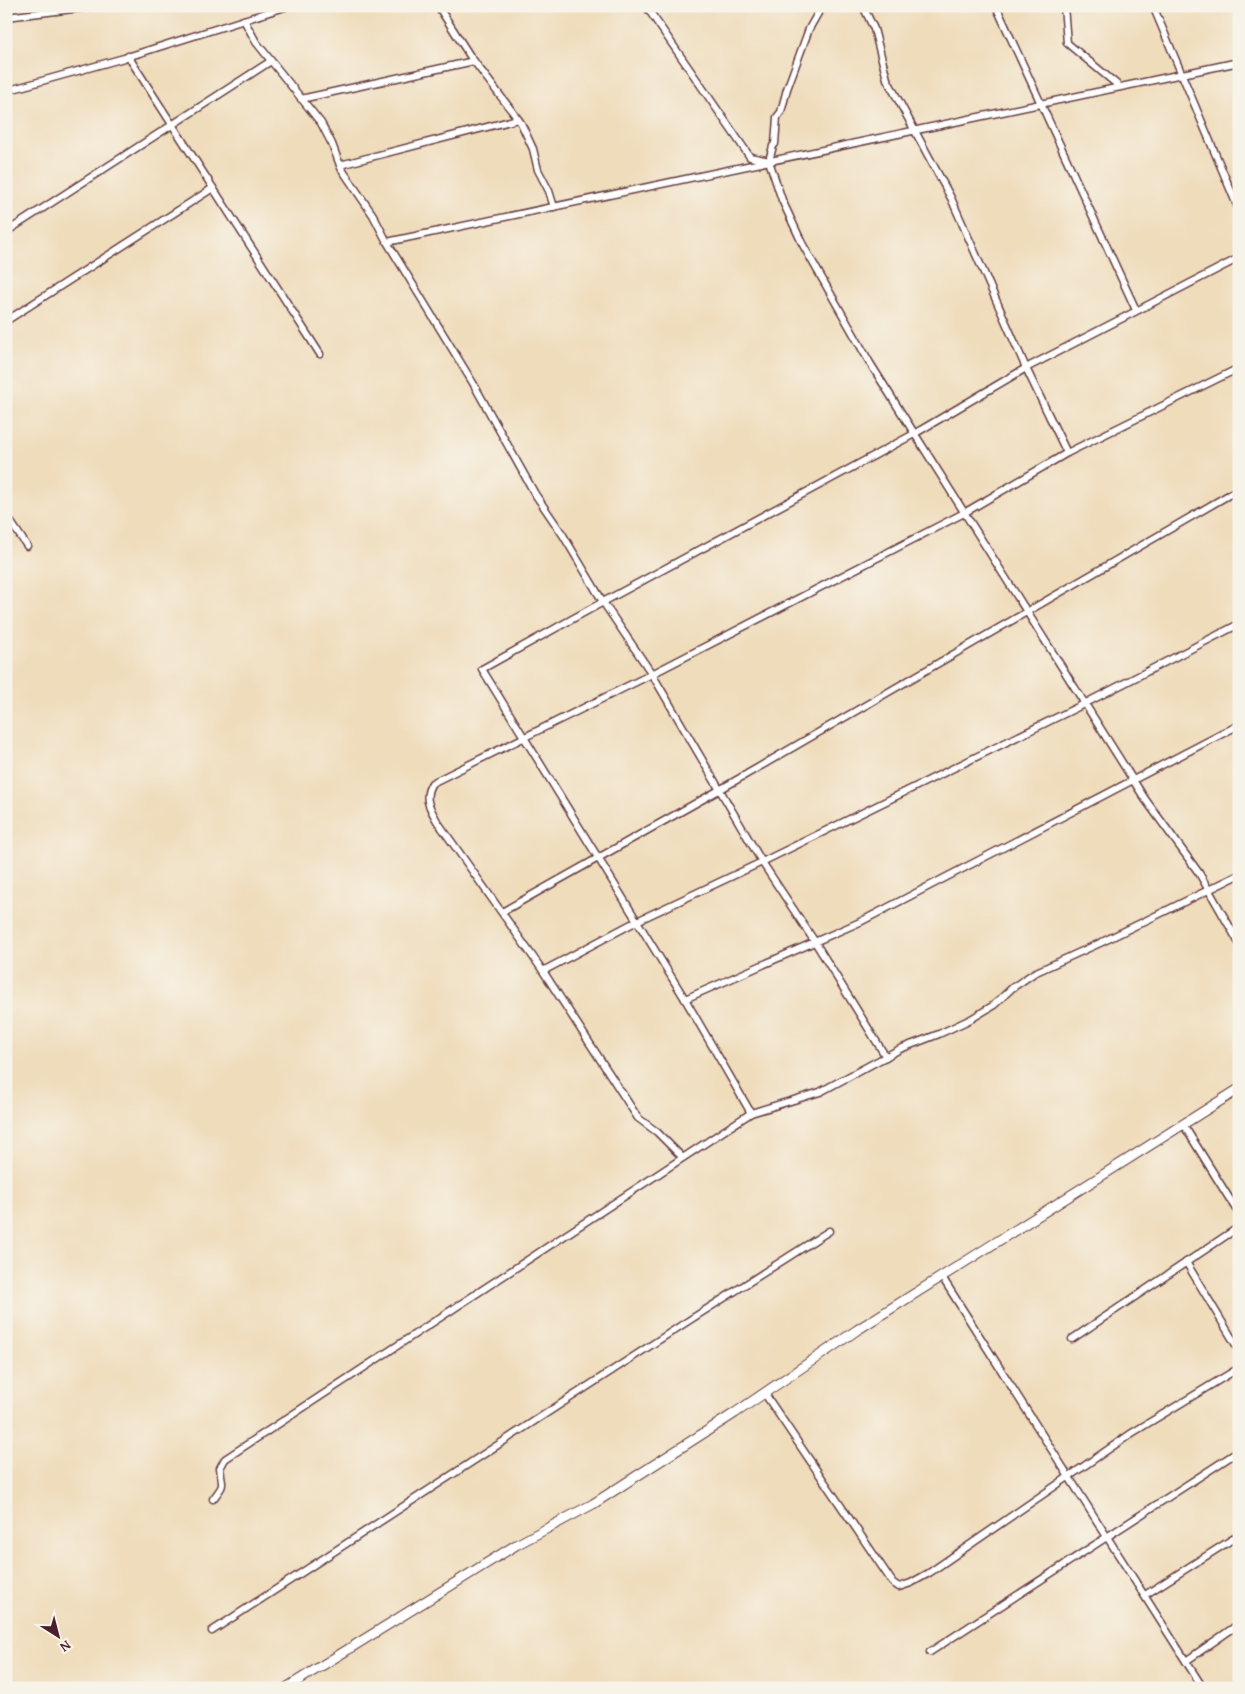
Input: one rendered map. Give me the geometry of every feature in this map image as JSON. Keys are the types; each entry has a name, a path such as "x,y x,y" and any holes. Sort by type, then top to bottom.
{"street":[{"path":"6,17 98,6"},
{"path":"6,91 128,56 288,6"},
{"path":"438,6 474,61 518,119 533,149 538,170 550,191 554,207"},
{"path":"646,6 750,157 769,160"},
{"path":"822,6 809,29 787,89 781,112 777,117 775,144 769,160 782,200 803,245 870,363 1132,780 1199,873 1239,943"},
{"path":"863,6 874,29 887,79 951,198 1026,368 1067,453"},
{"path":"996,6 1136,310"},
{"path":"1064,6 1068,43 1120,87"},
{"path":"1153,6 1239,210"},
{"path":"244,20 256,42 271,62 321,122 340,165 373,215 386,242 473,383 535,494 563,535 603,602 652,674 762,862 815,942 886,1057"},
{"path":"128,56 320,354"},
{"path":"302,99 474,61"},
{"path":"6,232 271,62"},
{"path":"386,242 1239,62"},
{"path":"340,165 518,119"},
{"path":"6,321 213,188"},
{"path":"751,1113 685,999 482,669 914,434 1026,368 1239,258"},
{"path":"682,1157 657,1132 638,1118 543,970 429,807 427,791 432,783 652,674 964,513 1067,453 1239,368"},
{"path":"502,912 721,790 1239,489"},
{"path":"6,515 27,546"},
{"path":"543,970 637,921 762,862 1084,704 1239,624"},
{"path":"685,999 860,922 1239,725"},
{"path":"213,1499 222,1488 223,1480 220,1468 226,1459 751,1113 820,1092 900,1049 971,1019 994,1005 1012,988 1034,973 1100,943 1239,874"},
{"path":"286,1688 516,1546 593,1504 764,1394 857,1330 1239,1089"},
{"path":"1183,1124 1239,1214"},
{"path":"1072,1339 1239,1227"},
{"path":"212,1631 684,1323 829,1232"},
{"path":"1186,1262 1239,1350"},
{"path":"942,1277 1203,1688"},
{"path":"764,1394 893,1583 899,1587 929,1573 1132,1433 1239,1368"},
{"path":"930,1652 1239,1451"},
{"path":"1145,1596 1239,1535"},
{"path":"1186,1661 1239,1624"}]}
